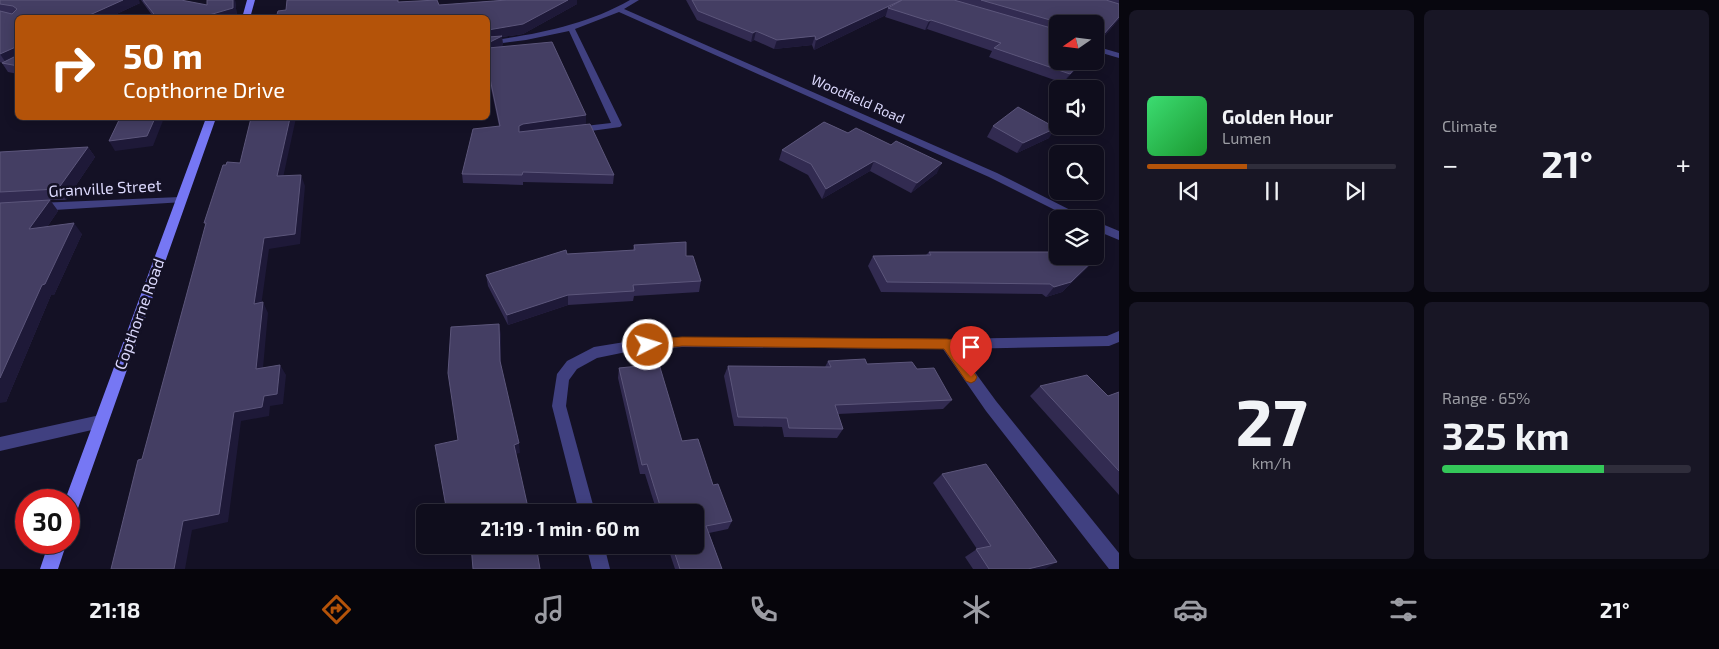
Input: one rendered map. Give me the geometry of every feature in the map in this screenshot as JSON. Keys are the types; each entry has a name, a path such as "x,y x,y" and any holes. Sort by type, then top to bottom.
{"main road":[{"path":"247,15 252,0"},
{"name":"Copthorne Road","path":"77,489 210,120"},
{"path":"48,569 54,554"}],"street":[{"path":"490,43 532,38 571,28 620,10 635,0"},
{"name":"Woodfield Road","path":"620,10 993,176 1064,210"},
{"path":"570,131 617,125 571,28"},
{"path":"1104,51 1119,56"},
{"name":"Granville Street","path":"28,207 180,200"},
{"path":"1104,229 1119,236"},
{"path":"584,504 559,406 562,378 572,365 594,354 630,346 682,342 947,344 1109,340 1119,336"},
{"path":"947,344 991,406 1119,568"},
{"path":"0,444 100,422"},
{"path":"597,554 601,569"}],"building":[{"path":"0,0 123,0 90,15 15,15 15,47 0,54 0,11 12,14 17,9 13,6 0,4"},
{"path":"143,0 181,0 207,5 207,0 233,0 233,8 209,15 155,15"},
{"path":"287,0 398,0 398,2 437,0 439,5 507,0 568,0 523,24 490,30 490,15 277,15 278,11 286,10"},
{"path":"692,0 902,0 816,40 815,36 777,40 756,31 753,33 698,11"},
{"path":"902,0 954,0 1049,27 1049,67 994,48 1001,43 888,8"},
{"path":"981,0 1106,0 1119,4 1119,17 1104,34 1104,15 1049,15 1049,20"},
{"path":"502,36 490,42 490,37"},
{"path":"552,42 586,115 523,124 519,126 519,132 590,124 614,175 523,172 522,175 462,174 473,129 500,126 490,78 490,48"},
{"path":"15,56 15,65 2,63"},
{"path":"1058,70 1073,70 1070,74"},
{"path":"1018,107 1049,124 1049,131 1023,143 993,126"},
{"path":"119,120 154,120 147,136 109,141"},
{"path":"251,120 290,120 277,176 301,175 295,234 264,238 254,304 263,302 256,369 280,365 277,394 264,396 262,407 234,412 219,514 183,521 174,569 111,569 138,460 142,459 206,223 204,223 223,165 226,165 227,162 240,163"},
{"path":"824,122 848,133 856,128 891,145 896,141 942,163 917,183 874,161 826,189 811,164 782,150"},
{"path":"88,147 58,189 0,192 0,152"},
{"path":"50,200 29,229 74,223 45,284 42,285 0,378 0,203"},
{"path":"686,242 686,256 693,256 701,281 633,285 634,291 568,295 507,315 486,275 566,250 567,254 635,250 634,245"},
{"path":"929,252 1049,252 1049,265 1089,265 1071,282 1054,287 1050,284 887,282 873,256 931,255"},
{"path":"499,324 500,361 519,443 514,445 527,504 446,504 435,445 458,440 448,373 451,327"},
{"path":"865,359 867,364 912,362 917,369 934,368 952,400 835,405 843,429 789,428 787,418 738,417 728,366 831,367 828,361"},
{"path":"659,364 682,441 698,439 713,485 718,484 732,521 706,526 722,569 680,569 675,554 704,554 704,504 660,504 647,464 642,465 619,368"},
{"path":"1087,375 1108,396 1119,392 1119,471 1040,386"},
{"path":"986,464 1057,562 1028,569 989,569 976,549 991,546 942,474"},
{"path":"472,554 538,554 540,569 473,569"}],"route":[{"path":"648,345 682,342 947,344 971,377"}]}
